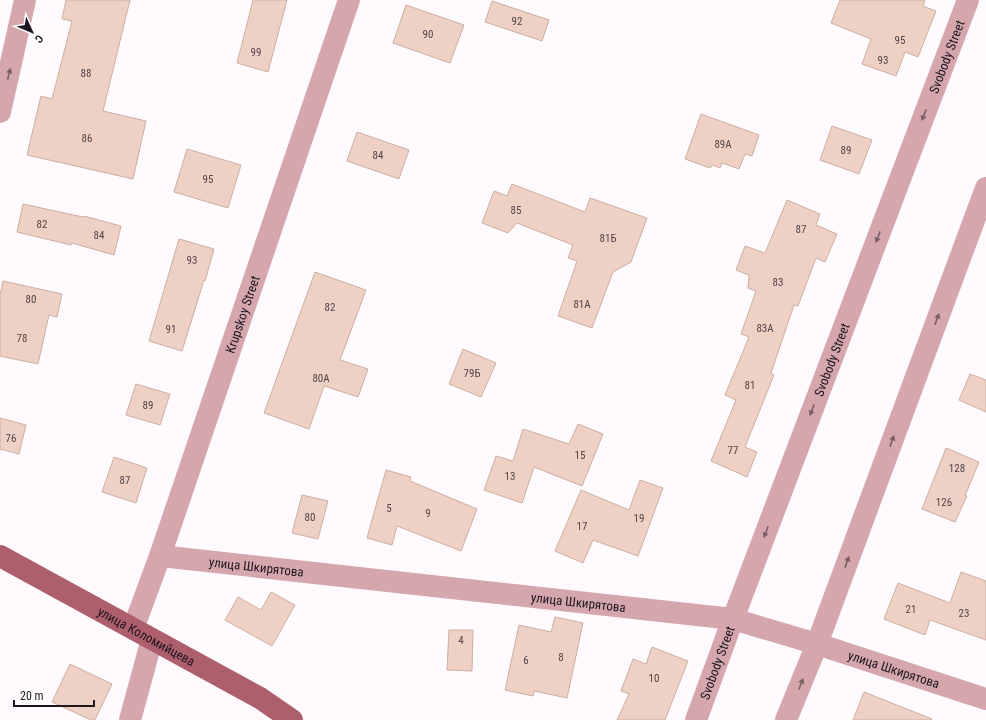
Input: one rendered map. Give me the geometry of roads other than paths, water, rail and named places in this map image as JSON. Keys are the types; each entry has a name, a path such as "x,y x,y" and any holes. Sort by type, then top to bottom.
{"main road":[{"name":"улица Коломийцева","path":"0,556 260,698 292,720"}],"street":[{"path":"0,112 25,0"},
{"name":"Krupskoy Street","path":"133,629 160,556 349,0"},
{"name":"Svobody Street","path":"696,720 968,0"},
{"path":"786,720 817,644 986,188"},
{"name":"улица Шкирятова","path":"160,556 733,619 817,644 986,699"},
{"path":"130,720 152,639"}]}
